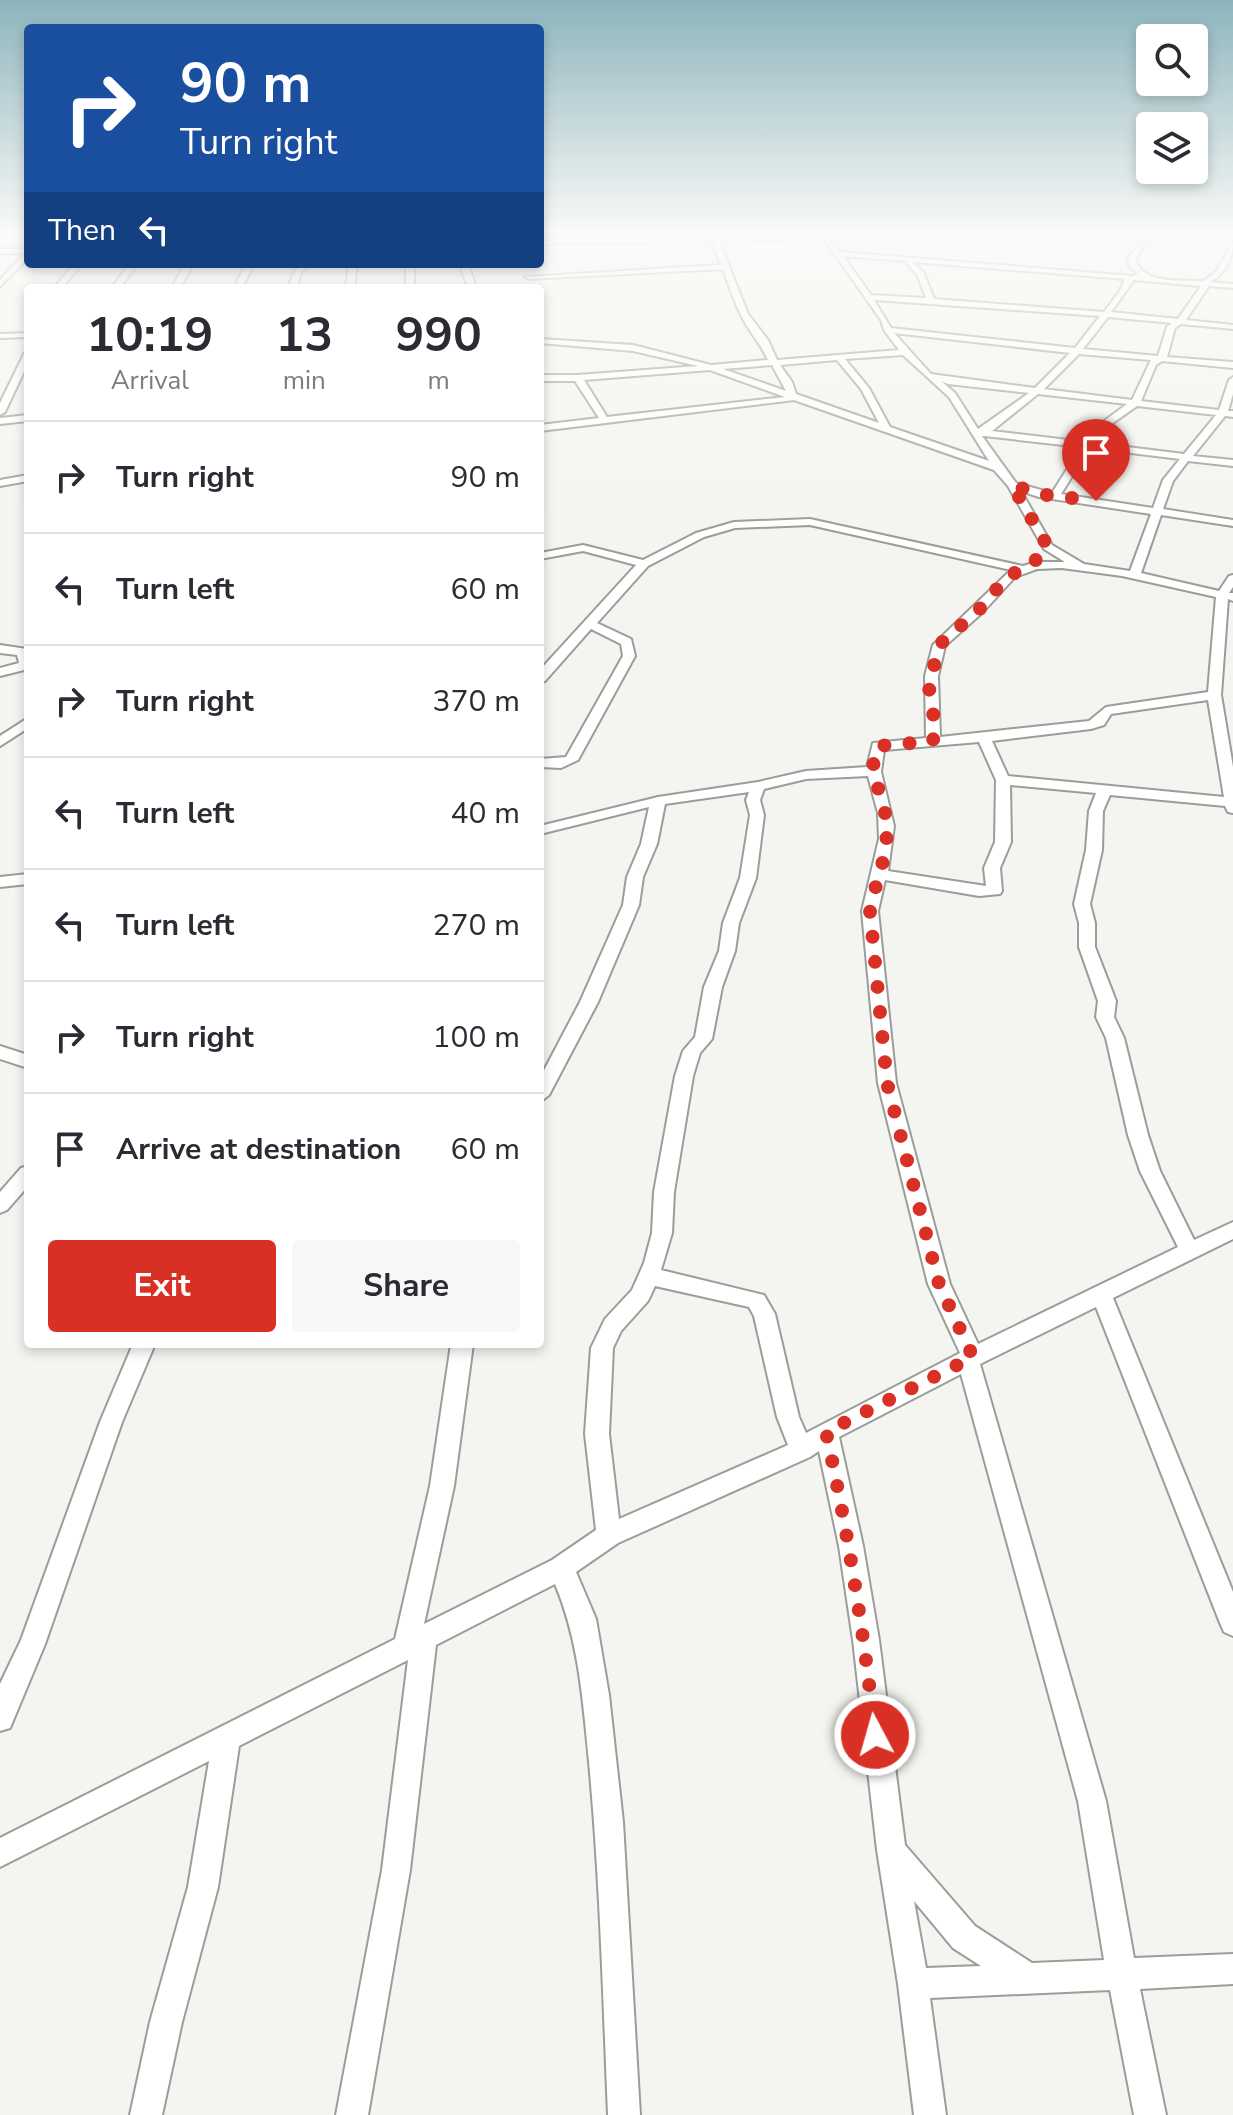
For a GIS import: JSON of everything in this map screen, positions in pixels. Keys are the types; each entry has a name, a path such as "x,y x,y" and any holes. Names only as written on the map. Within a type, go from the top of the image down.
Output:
{"street":[{"path":"755,332 764,340 794,398"},
{"path":"980,432 1038,390 1093,332"},
{"path":"1055,496 1087,446 1107,423 1135,403 1152,363 1162,358 1170,332"},
{"path":"890,333 1233,365"},
{"path":"890,333 926,374 952,395 980,432 998,468 1012,485 1048,547 1082,567"},
{"path":"0,336 24,334"},
{"path":"544,339 653,351 708,367 998,468"},
{"path":"544,378 578,378 906,352"},
{"path":"838,356 865,388 887,430"},
{"path":"0,412 24,362"},
{"path":"926,374 948,381 1228,413"},
{"path":"578,378 605,421"},
{"path":"1134,577 1168,480 1228,413 1233,380"},
{"path":"544,428 794,398"},
{"path":"0,421 24,418"},
{"path":"980,432 1233,463"},
{"path":"0,483 24,479"},
{"path":"1012,485 1055,496 1233,523"},
{"path":"544,674 644,564 700,535 723,528 803,521 1026,568 1082,567 1227,596"},
{"path":"933,741 935,724 929,691 938,646 985,604 1006,577 1026,568 1048,547"},
{"path":"544,555 583,548 644,564"},
{"path":"1003,780 1233,804 1215,689 1227,596 1233,578"},
{"path":"544,763 561,764 571,760 629,656 627,642 590,624"},
{"path":"0,649 21,650 24,658"},
{"path":"0,672 24,667"},
{"path":"1150,2115 1092,1801 971,1358 939,1284 887,1083 870,911 874,891 882,875 886,818 873,771 878,746 1091,725 1099,722 1106,711 1139,708 1233,686"},
{"path":"0,742 24,725"},
{"path":"882,875 994,891 992,868 1003,842 1003,780 983,736"},
{"path":"544,829 658,801 758,786 806,775 873,771"},
{"path":"609,1535 597,1434 602,1348 613,1325 640,1295 662,1233 664,1192 684,1076 692,1051 703,1039 713,987 727,951 731,923 748,878 757,815 753,800 758,786"},
{"path":"1104,791 1096,811 1094,850 1082,904 1087,947 1107,1001 1105,1017 1115,1038 1138,1135 1150,1171 1190,1251"},
{"path":"544,1087 589,1002 631,905 635,877 649,844 658,801"},
{"path":"0,882 24,879"},
{"path":"0,1052 24,1061"},
{"path":"0,1205 24,1178"},
{"path":"0,1853 561,1568 609,1535 802,1450 826,1432 1233,1230"},
{"path":"648,1274 670,1284 736,1294 756,1301 764,1314 788,1417 802,1450"},
{"path":"1101,1294 1233,1623"},
{"path":"0,1718 8,1694 34,1648 41,1618 111,1422 142,1348"},
{"path":"352,2115 396,1870 415,1643 461,1348"},
{"path":"826,1432 851,1546 930,2115"},
{"path":"561,1568 583,1619 596,1695 609,1822 624,2115"},
{"path":"146,2115 166,2022 203,1887 227,1737"},
{"path":"891,1850 964,1937 1029,1979"},
{"path":"913,1984 1233,1969"}],"route":[{"path":"875,1735 866,1640 851,1546 826,1432 973,1357 939,1284 887,1083 870,911 874,891 882,875 887,841 885,808 874,781 874,754 878,746 933,741 935,724 929,691 938,646 985,604 1006,577 1030,566 1048,547 1012,485 1039,494 1096,501"}]}
